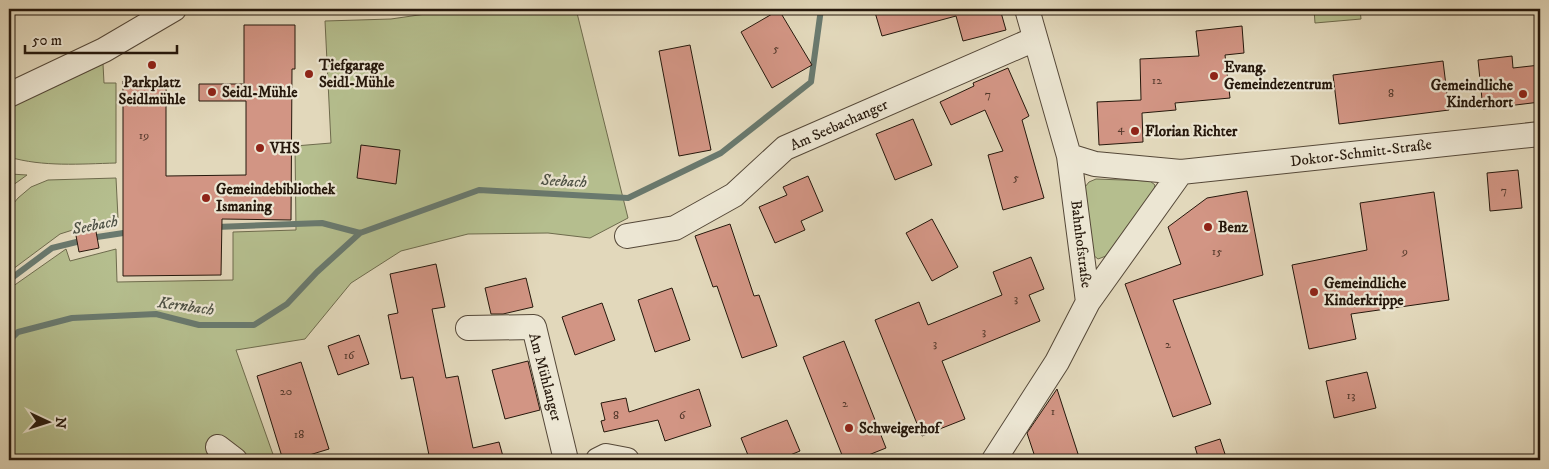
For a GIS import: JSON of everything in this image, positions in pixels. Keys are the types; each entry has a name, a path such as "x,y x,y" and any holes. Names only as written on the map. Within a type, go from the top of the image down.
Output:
{"street":[{"path":"9,95 104,50 174,9"},
{"name":"Bahnhofstraße","path":"994,460 1057,362 1088,302 1069,156 1027,9"},
{"name":"Am Seebachanger","path":"627,236 675,228 734,194 785,148 1035,39"},
{"name":"Doktor-Schmitt-Straße","path":"1069,156 1095,164 1181,172 1540,134"},
{"path":"1088,302 1181,172"},
{"name":"Am Mühlanger","path":"468,328 534,327 566,460"},
{"path":"598,460 606,456 627,460"}],"green space":[{"path":"460,9 576,9 628,218 590,238 548,233 468,234 401,251 351,283 305,339 236,350 275,460 9,460 9,289 66,249 70,261 116,249 117,282 233,280 233,232 296,230 295,146 331,143 325,21 391,19"},
{"path":"1314,9 1360,9 1361,19 1315,23"},
{"path":"103,64 104,83 116,83 116,163 48,164 9,157 9,108"},
{"path":"10,174 27,175 9,188"},
{"path":"116,178 118,218 101,221 60,234 9,272 9,209 18,198 31,187 48,180"},
{"path":"1096,179 1150,181 1155,185 1153,194 1106,256 1098,259 1093,255 1085,187 1089,182"}],"building":[{"path":"874,9 1000,9 1006,30 963,41 956,16 882,36"},
{"path":"779,10 812,65 772,88 741,32"},
{"path":"244,25 295,25 295,69 292,69 291,220 222,219 221,275 123,276 123,81 166,81 166,176 246,175 246,101 199,101 199,84 244,84"},
{"path":"1242,26 1244,53 1225,55 1230,98 1175,103 1176,110 1142,113 1143,142 1099,145 1097,102 1141,100 1140,59 1199,56 1196,31"},
{"path":"690,45 711,150 679,156 659,51"},
{"path":"1512,56 1513,68 1540,65 1540,102 1483,109 1478,60"},
{"path":"1443,61 1449,110 1339,124 1333,75"},
{"path":"1008,68 1029,116 1022,120 1044,198 1003,210 988,155 1003,151 985,110 951,125 940,102 974,86 973,83"},
{"path":"913,119 932,165 895,180 876,134"},
{"path":"361,145 400,150 396,184 357,178"},
{"path":"1518,170 1522,208 1490,211 1487,173"},
{"path":"808,176 823,211 801,221 805,230 775,243 759,207 787,195 783,187"},
{"path":"1247,191 1263,275 1173,300 1211,404 1173,417 1125,284 1181,264 1168,227 1207,198"},
{"path":"1434,192 1449,300 1351,314 1356,339 1309,349 1292,265 1367,250 1360,203"},
{"path":"932,219 958,267 932,281 906,233"},
{"path":"730,224 754,296 759,295 777,346 742,358 717,286 713,287 695,236"},
{"path":"95,226 99,248 79,252 75,230"},
{"path":"1031,257 1044,289 1029,295 1040,321 942,361 965,419 922,436 875,320 919,302 928,325 1002,295 993,272"},
{"path":"436,264 445,307 432,309 446,378 458,376 473,448 499,442 504,460 430,460 413,377 401,379 388,315 398,313 390,274"},
{"path":"526,278 533,307 503,314 491,314 485,288"},
{"path":"672,288 690,340 655,352 638,300"},
{"path":"602,303 615,340 575,355 562,317"},
{"path":"359,335 369,364 338,375 328,346"},
{"path":"844,341 886,448 856,460 844,460 803,357"},
{"path":"528,361 540,410 505,419 492,370"},
{"path":"301,362 329,449 293,460 283,460 257,376"},
{"path":"1367,372 1376,408 1334,418 1326,381"},
{"path":"699,389 711,426 665,441 658,420 604,432 601,421 605,420 601,403 626,398 629,412"},
{"path":"1057,389 1080,460 1036,460 1027,433"},
{"path":"787,420 800,451 778,460 750,460 741,438"},
{"path":"1220,439 1227,460 1199,460 1195,447"}],"waterway":[{"name":"Seebach","path":"216,227 322,223 360,233 479,190 628,198 721,153 811,82 821,9"},
{"name":"Seebach","path":"9,280 52,248 97,237 130,232"},
{"name":"Kernbach","path":"9,341 18,332 72,318 156,314 199,325 254,325 287,304 317,272 360,233"}],"place":[{"name":"Parkplatz Seidlmühle","path":"152,65"},
{"name":"Tiefgarage Seidl-Mühle","path":"309,74"},
{"name":"Evang. Gemeindezentrum","path":"1214,76"},
{"name":"Seidl-Mühle","path":"212,92"},
{"name":"Gemeindliche Kinderhort","path":"1523,94"},
{"name":"Florian Richter","path":"1135,131"},
{"name":"VHS","path":"260,148"},
{"name":"Gemeindebibliothek Ismaning","path":"206,198"},
{"name":"Benz","path":"1208,227"},
{"name":"Gemeindliche Kinderkrippe","path":"1314,292"},
{"name":"Schweigerhof","path":"849,428"}]}
